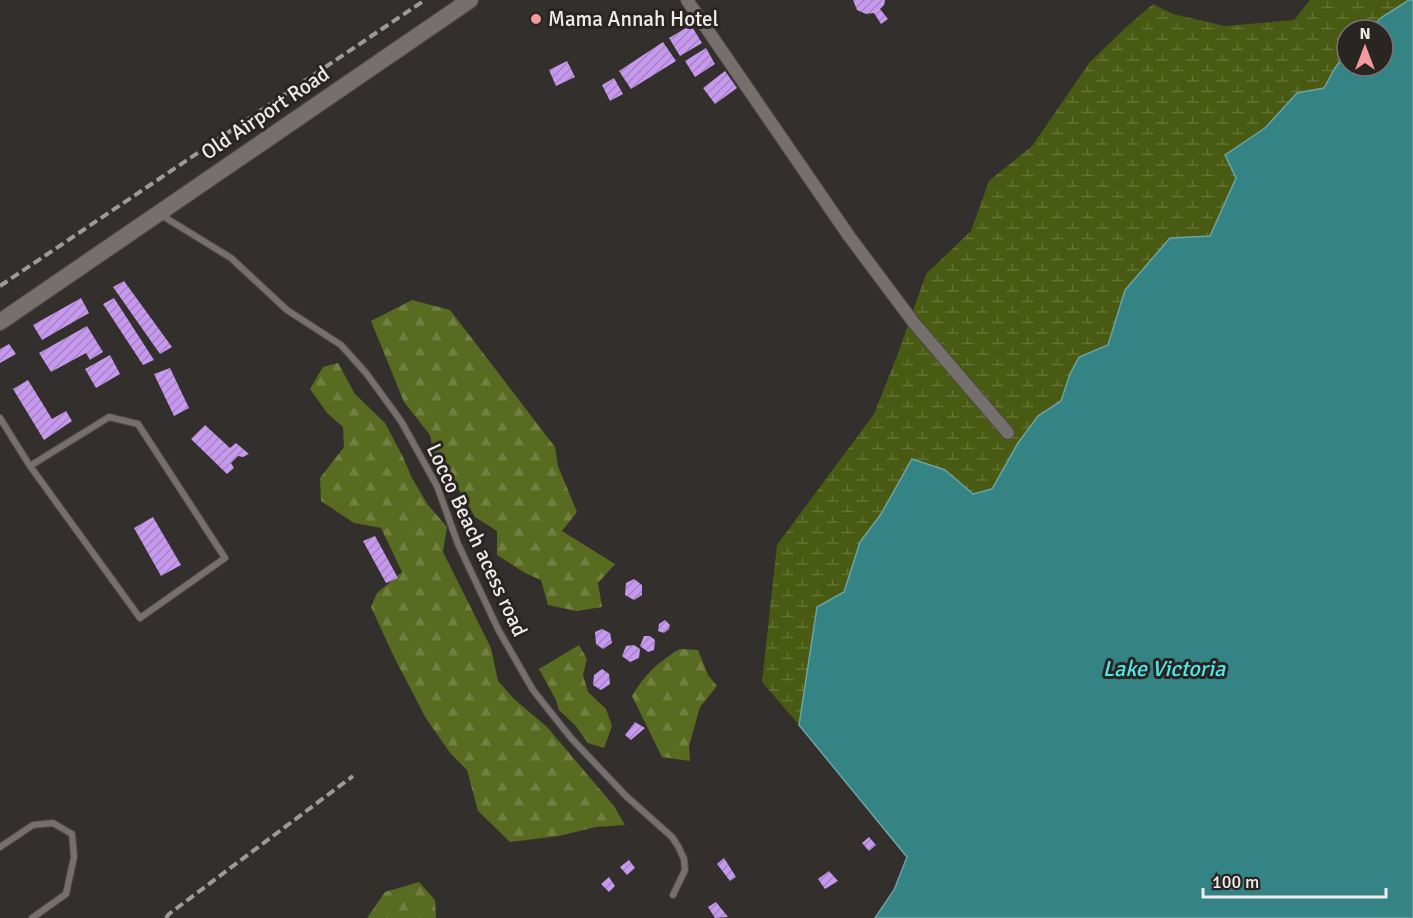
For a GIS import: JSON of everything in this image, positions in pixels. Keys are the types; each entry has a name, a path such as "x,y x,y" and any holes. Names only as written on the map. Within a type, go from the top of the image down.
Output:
{"main road":[{"name":"Old Airport Road","path":"0,322 470,0"}],"street":[{"path":"687,0 849,236 907,314 1008,433"}],"lane":[{"name":"Locco Beach acess road","path":"158,214 231,258 287,310 341,345 366,372 401,421 437,486 467,563 499,631 533,690 571,738 626,796 672,837 678,846 684,859 685,870 673,895"},
{"path":"0,418 30,466 140,618 225,558 138,424 109,417 30,466"},
{"path":"0,847 33,825 52,823 72,834 74,857 66,894 32,918"}],"green space":[{"path":"1310,0 1409,0 1381,18 1335,18 1335,68 1324,88 1297,93 1265,128 1225,155 1236,178 1210,236 1149,264 1125,290 1108,345 1079,357 1070,374 1061,401 1038,416 1018,443 992,489 973,495 945,470 881,514 860,542 844,592 817,607 799,725 762,682 777,545 874,414 926,274 971,231 989,181 1032,146 1090,62 1153,4 1173,14 1225,26 1294,20"},
{"path":"412,300 450,310 555,447 558,466 577,512 562,531 615,564 598,583 602,607 577,611 548,605 541,580 525,573 497,555 497,531 475,517 458,488 435,462 430,435 404,402 371,321"},
{"path":"338,363 355,394 385,423 428,505 447,527 443,552 491,648 498,681 514,699 547,727 614,806 625,825 596,827 559,836 510,842 478,811 467,770 451,754 427,720 371,607 377,593 402,572 381,528 354,523 321,501 320,478 344,447 343,427 327,413 310,389 323,367"},
{"path":"579,645 587,659 583,675 588,692 606,709 612,726 604,748 588,743 575,725 559,710 539,669"},
{"path":"680,649 698,650 708,675 717,686 700,707 689,746 690,761 662,757 632,696 653,669"},
{"path":"419,882 435,900 436,918 367,918 385,892"}],"water":[{"name":"Lake Victoria","path":"1409,0 1413,0 1413,918 875,918 894,890 907,857 799,725 817,607 844,592 860,542 881,514 912,459 945,470 973,494 992,489 1018,443 1038,416 1061,401 1070,374 1079,357 1108,345 1125,290 1170,238 1210,236 1236,178 1225,155 1265,128 1297,93 1324,88 1335,68 1335,78 1395,78 1395,18 1382,17"}],"building":[{"path":"853,0 885,0 880,9 888,19 881,24 874,13 866,14 857,10"},
{"path":"691,25 702,43 680,56 669,38"},
{"path":"663,42 676,61 631,89 619,71"},
{"path":"706,48 715,64 695,77 685,61"},
{"path":"567,61 575,77 556,86 549,70"},
{"path":"725,71 737,88 715,104 703,88"},
{"path":"614,78 623,94 610,101 602,85"},
{"path":"124,281 172,347 160,354 113,287"},
{"path":"81,298 89,313 42,340 33,325"},
{"path":"114,298 154,360 143,365 103,304"},
{"path":"87,326 103,352 90,360 86,353 51,372 39,353"},
{"path":"9,344 16,354 0,363 0,349"},
{"path":"110,355 120,374 96,388 85,369"},
{"path":"170,368 189,408 174,416 154,374"},
{"path":"28,380 52,419 66,411 72,421 44,440 13,389"},
{"path":"205,425 230,448 236,443 249,454 243,457 238,456 231,463 234,468 227,474 191,439"},
{"path":"153,517 181,565 161,576 134,528"},
{"path":"375,536 398,578 386,583 363,541"},
{"path":"634,579 642,585 642,595 634,600 625,595 626,583"},
{"path":"665,620 670,625 669,629 664,633 658,631 659,624"},
{"path":"602,629 610,633 612,643 603,649 596,644 595,632"},
{"path":"644,636 650,636 655,640 654,650 648,652 640,646"},
{"path":"634,645 640,649 639,658 630,662 622,656 626,646"},
{"path":"602,669 609,674 610,684 601,690 593,685 594,675"},
{"path":"635,722 645,728 631,740 625,735"},
{"path":"869,837 876,845 869,851 862,843"},
{"path":"724,858 736,877 730,881 717,864"},
{"path":"629,860 635,868 627,875 620,867"},
{"path":"829,871 838,881 825,889 818,879"},
{"path":"609,877 615,886 609,892 601,884"},
{"path":"716,902 728,917 715,918 708,907"}],"railway":[{"path":"0,286 425,0"},
{"path":"166,918 353,776"}],"place":[{"name":"Mama Annah Hotel","path":"536,19"}]}
